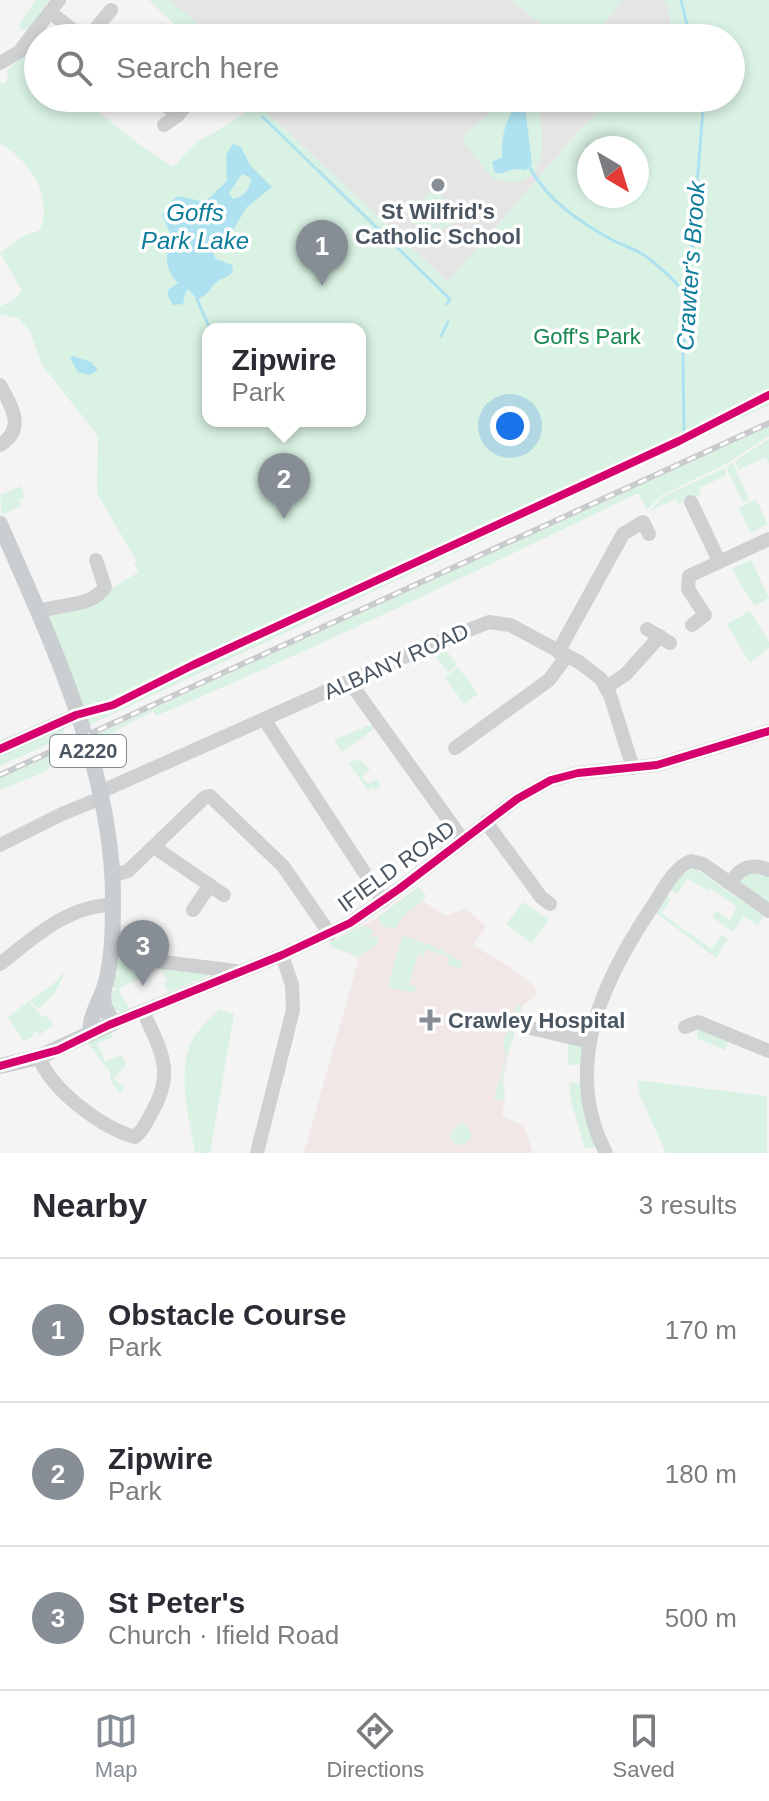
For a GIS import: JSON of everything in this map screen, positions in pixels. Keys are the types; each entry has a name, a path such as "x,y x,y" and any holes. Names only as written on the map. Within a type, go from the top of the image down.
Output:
{"main road":[{"name":"A2220","path":"2,535 38,612 76,715 100,795 112,876 112,946 103,992 91,1022 90,1034"},
{"name":"A2220","path":"103,992 104,1006 113,1023"},
{"name":"IFIELD ROAD","path":"0,1066 39,1057 113,1023"}],"street":[{"path":"40,24 54,6 72,24"},
{"path":"98,24 111,10"},
{"path":"0,63 24,45"},
{"path":"174,112 178,115"},
{"path":"164,125 181,112"},
{"path":"0,385 16,421 13,435 0,445"},
{"path":"16,421 33,421"},
{"path":"691,502 719,561"},
{"path":"455,748 552,677 623,534 643,522 649,534"},
{"path":"692,625 705,615 688,589 689,576 769,539"},
{"path":"38,612 98,596 105,587 96,560"},
{"name":"ALBANY ROAD","path":"0,845 264,719 489,622 510,625 594,672 607,687"},
{"path":"633,768 607,687 626,674 659,636"},
{"path":"349,681 463,840"},
{"path":"0,749 76,715"},
{"path":"264,719 383,901"},
{"name":"IFIELD ROAD","path":"113,1023 282,955 359,918 523,794 551,780 578,773 672,761 769,731"},
{"path":"112,876 126,872 205,797 210,796 283,866 330,934"},
{"path":"486,822 541,897 550,904"},
{"path":"154,847 224,895"},
{"path":"606,1153 588,1107 586,1075 590,1042 622,953 663,890 684,864 691,861 703,864 769,911"},
{"path":"730,883 745,867 757,866 769,870"},
{"path":"193,910 210,885"},
{"path":"0,964 64,917 90,907 113,905"},
{"path":"112,946 138,959 239,972"},
{"path":"257,1153 293,1010 292,985 282,955"},
{"path":"39,1057 52,1079 74,1101 113,1128 133,1137 138,1135 161,1097 165,1081 164,1059 143,1011"},
{"path":"685,1027 698,1022 769,1051"},
{"path":"522,1026 590,1042"}],"shaded area":[{"path":"149,0 671,0 671,24 174,24"},
{"name":"St Wilfrid's Catholic School","path":"266,112 596,112 448,282"},
{"name":"Crawley Hospital","path":"418,887 426,896 422,901 446,916 466,908 486,927 473,945 534,986 537,994 522,1006 515,1027 503,1080 505,1096 502,1117 524,1125 533,1153 304,1153 359,958 329,943 378,917"}],"green space":[{"path":"36,0 49,0 32,24 24,24 24,30 21,30 19,24"},
{"path":"149,0 168,0 199,24 174,24"},
{"path":"510,0 622,0 604,24 542,24"},
{"name":"Goff's Park","path":"664,0 769,0 769,405 81,729 43,617 79,608 139,572 134,564 137,562 97,493 98,436 42,365 29,330 18,318 0,314 0,306 13,301 22,291 0,253 21,237 40,230 44,205 30,170 0,144 0,82 4,84 8,79 7,71 24,54 24,112 98,112 173,167 198,142 244,112 267,112 448,282 596,112 745,112 745,24 670,24"},
{"path":"491,112 539,112 542,135 540,161 526,179 505,182 491,176 463,143 465,134","holes":["509,116 515,168 502,174 494,159 502,157 503,135"]},
{"path":"439,189 457,221 441,230 423,197"},
{"path":"421,198 439,231 423,240 405,207"},
{"path":"769,426 769,436 724,465 662,495 647,510 638,493 217,690 156,716 153,711 91,744 89,738"},
{"path":"769,439 769,464 765,457 739,470 735,461"},
{"path":"733,463 749,500 743,503 726,467"},
{"path":"724,468 727,475 699,488 701,494 679,504 676,499 650,511 664,496"},
{"path":"21,486 24,497 19,499 21,506 2,515 0,495"},
{"path":"754,500 768,524 751,533 740,507"},
{"path":"751,560 769,598 754,606 732,569"},
{"path":"750,611 769,642 769,648 750,663 727,624"},
{"path":"446,650 457,665 448,672 433,652"},
{"path":"458,667 478,694 464,704 445,677"},
{"path":"372,724 374,729 342,752 334,740"},
{"path":"65,725 63,733 54,738 55,741 0,766 0,753"},
{"path":"77,743 81,753 0,790 0,778"},
{"path":"362,761 370,770 362,776 368,784 376,779 381,786 368,791 349,763"},
{"path":"694,868 764,916 758,925 744,916 733,932 712,917 716,911 730,920 737,907 710,888 708,891 688,878 677,894 670,890 681,876"},
{"path":"743,872 769,875 769,903 738,881"},
{"path":"418,887 426,896 402,917 396,928 383,927 378,917"},
{"path":"667,896 671,899 661,913 711,949 722,935 728,939 716,958 655,912"},
{"path":"523,902 549,920 532,943 506,924"},
{"path":"361,926 369,927 374,932 371,935 373,938 376,936 379,941 359,957 330,946 329,943"},
{"path":"402,936 449,954 462,963 461,969 447,964 449,957 426,949 424,956 418,954 409,984 416,987 414,993 388,987"},
{"path":"120,955 152,965 154,971 118,989 130,1009 120,1012 112,1008 111,990 115,991 116,988 111,985 114,975 119,974 116,970"},
{"path":"156,966 215,973 168,992 161,968"},
{"path":"66,971 54,994 38,1009 30,1000"},
{"path":"29,1001 42,1017 45,1015 54,1025 39,1035 37,1031 32,1034 33,1037 23,1041 8,1017"},
{"path":"517,1004 522,1006 504,1072 505,1101 494,1098 506,1056 503,1043"},
{"path":"220,1009 234,1014 210,1153 195,1153 186,1100 186,1060 194,1037"},
{"path":"697,1029 728,1042 725,1050 697,1038"},
{"path":"109,1032 113,1037 97,1043 105,1062 122,1055 126,1064 114,1079 124,1088 120,1094 110,1079 110,1072 87,1042"},
{"path":"568,1040 583,1043 583,1064 568,1065"},
{"path":"637,1080 767,1096 767,1153 666,1153 640,1096"},
{"path":"569,1083 582,1083 597,1146 585,1149"},
{"path":"465,1123 471,1134 470,1140 462,1145 455,1144 451,1137 453,1131"}],"water":[{"path":"512,112 526,114 532,164 526,170 515,169 498,174 492,162 502,157"},
{"name":"Goffs Park Lake","path":"233,144 241,147 250,165 272,187 246,208 228,239 212,251 216,259 232,265 233,271 202,297 197,299 189,290 183,304 173,305 168,290 178,283 168,265 171,235 162,215 168,204 178,196 205,202 227,181 226,155","holes":["242,174 251,178 246,192 233,199 229,193"]},
{"path":"73,356 91,362 98,370 89,375 78,372 70,358"},
{"path":"292,459 306,474 305,480 298,486 291,481 283,461"}],"waterway":[{"name":"Crawter's Brook","path":"681,0 687,24"},
{"name":"Crawter's Brook","path":"684,434 683,356 703,112"},
{"path":"263,117 450,299 447,304"},
{"path":"530,168 546,191 566,210 614,241 644,255 688,297"},
{"path":"197,299 207,323"},
{"path":"441,336 448,322"}],"railway":[{"path":"0,775 769,423"}],"cycle path":[{"path":"0,749 76,715 113,705 193,665 679,441 769,395"},
{"path":"0,1066 58,1050 109,1025 282,955 350,923 517,799 551,780 578,773 657,765 769,731"}],"place":[{"name":"St Wilfrid's Catholic School","path":"438,185"},
{"name":"Obstacle Course","path":"322,286"},
{"name":"Zipwire","path":"284,519"},
{"name":"St Peter's","path":"143,986"},
{"name":"Crawley Hospital","path":"430,1020"}]}
